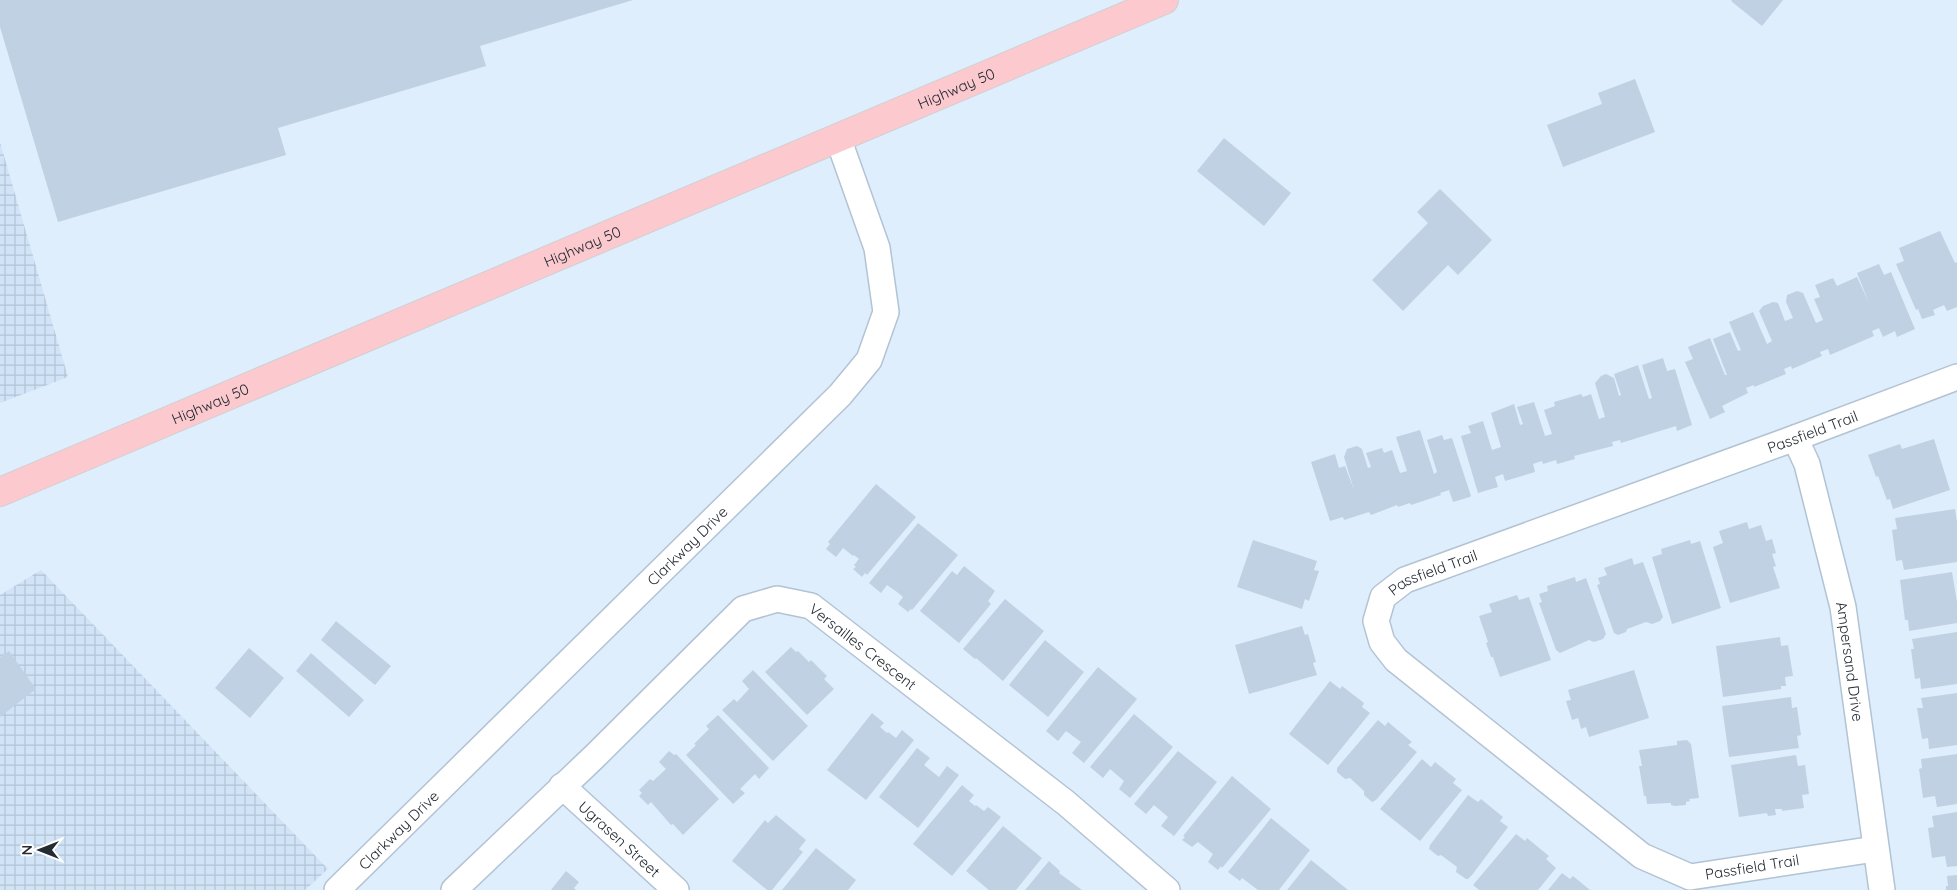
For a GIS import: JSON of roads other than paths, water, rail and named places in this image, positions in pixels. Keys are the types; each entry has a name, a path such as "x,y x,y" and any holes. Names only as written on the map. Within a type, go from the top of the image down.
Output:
{"main road":[{"name":"Highway 50","path":"0,492 1164,0"}],"street":[{"name":"Clarkway Drive","path":"337,890 840,396 869,360 886,312 877,248 838,138"},
{"name":"Passfield Trail","path":"1875,849 1690,877 1642,856 1396,660 1382,642 1376,621 1383,597 1405,580 1957,377"},
{"name":"Ampersand Drive","path":"1795,438 1807,464 1843,607 1882,890"},
{"name":"Versailles Crescent","path":"454,890 594,757 743,609 777,599 811,606 1066,803 1167,890"},
{"name":"Ugrasen Street","path":"562,786 676,890"}]}
